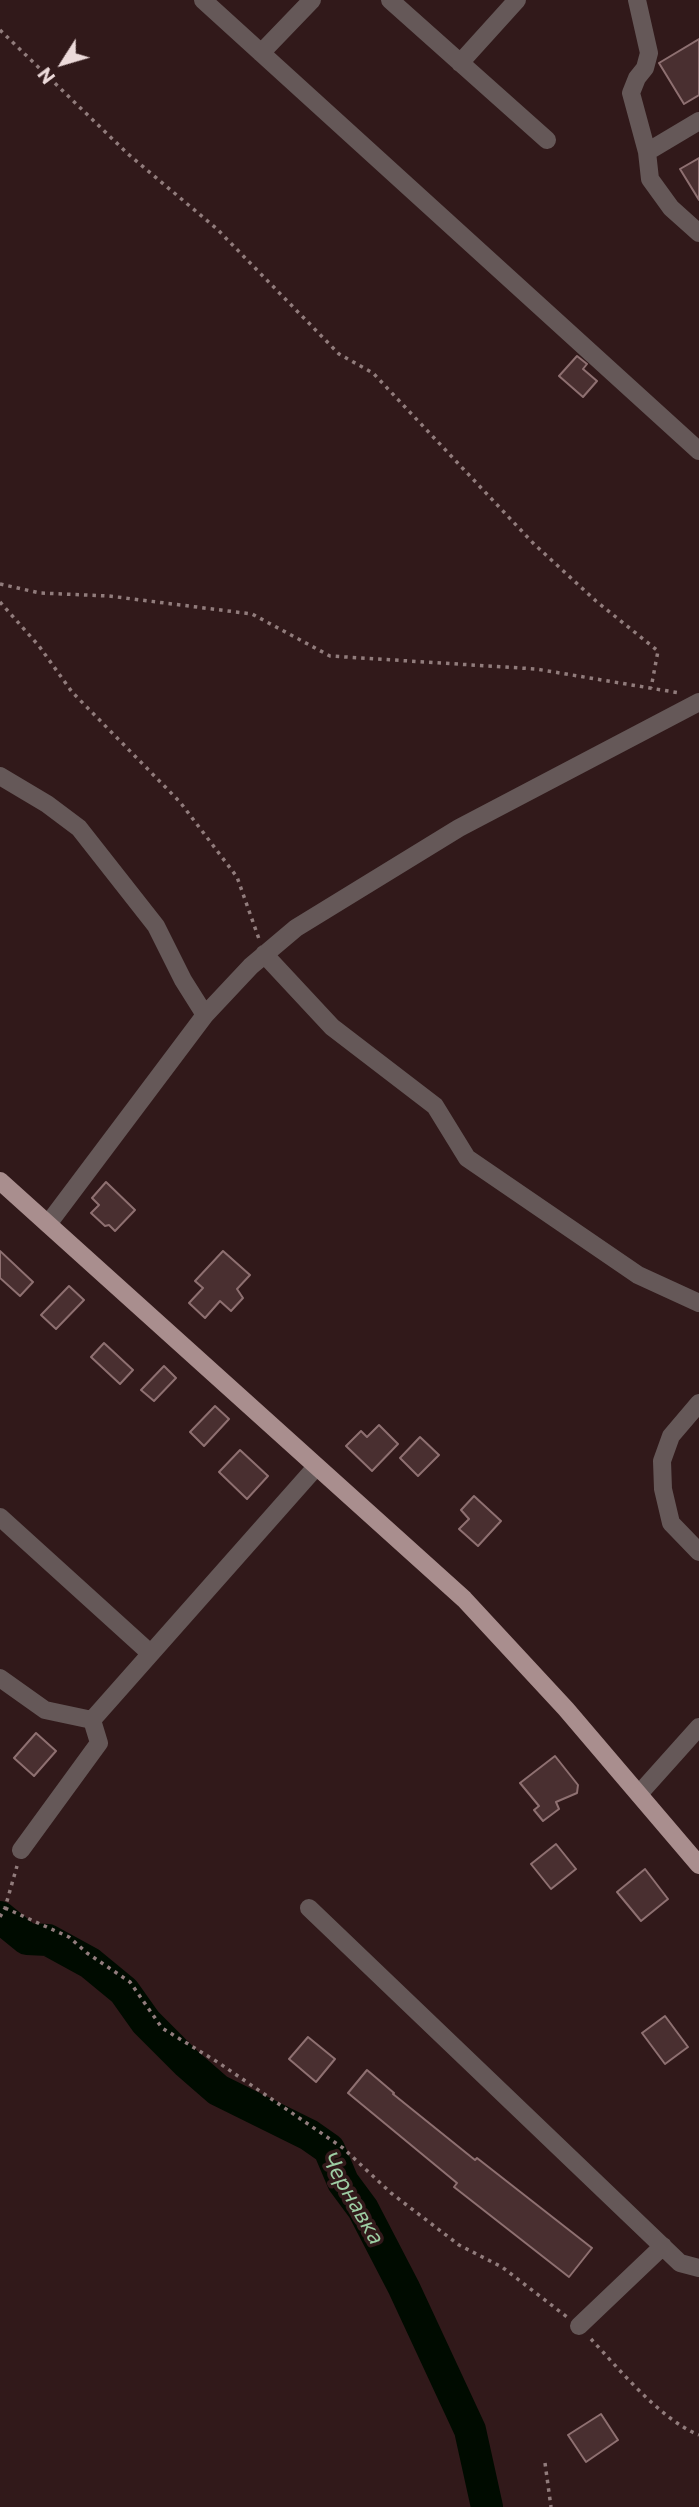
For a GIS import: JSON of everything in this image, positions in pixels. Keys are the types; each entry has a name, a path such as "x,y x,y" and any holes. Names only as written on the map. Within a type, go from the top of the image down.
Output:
{"main road":[{"path":"0,1181 464,1599 527,1665 699,1865"}],"street":[{"path":"203,0 699,451"},
{"path":"261,53 312,0"},
{"path":"390,0 547,140"},
{"path":"460,63 517,0"},
{"path":"637,0 649,53 645,68 631,93 648,152 650,179 671,208 699,233"},
{"path":"648,152 699,121"},
{"path":"48,1224 205,1015 264,954 296,928 459,828 693,698"},
{"path":"0,776 24,802 47,804 79,828 156,926 183,980 205,1015"},
{"path":"264,954 332,1027 435,1106 467,1158 638,1275 699,1304"},
{"path":"699,1403 671,1436 662,1461 663,1489 671,1523 699,1552"},
{"path":"92,1720 316,1466"},
{"path":"0,1517 150,1653"},
{"path":"0,1678 45,1710 92,1720"},
{"path":"21,1850 99,1743 92,1720"},
{"path":"639,1794 699,1727"},
{"path":"309,1908 680,2263 699,2268"},
{"path":"579,2326 663,2246"}],"path":[{"path":"0,30 128,154 217,229 339,354 373,373 534,544 596,601 658,651 651,688"},
{"path":"0,584 40,593 109,596 252,614 330,656 537,669 651,688 693,698"},
{"path":"0,602 39,646 72,692 180,802 237,877 264,954"},
{"path":"0,1917 21,1850"},
{"path":"5,1908 69,1937 87,1953 130,1982 162,2028 219,2063 343,2148 391,2193 460,2245 502,2267 579,2326 642,2393 670,2417 699,2435"},
{"path":"545,2463 551,2507"}],"building":[{"path":"699,39 699,95 684,104 659,63"},
{"path":"699,158 699,200 680,169"},
{"path":"577,356 587,364 583,369 597,381 583,397 559,376"},
{"path":"106,1182 135,1210 115,1231 91,1213 99,1205 92,1198"},
{"path":"0,1251 33,1282 20,1296 0,1278"},
{"path":"223,1251 250,1275 237,1289 243,1298 231,1311 220,1301 205,1318 189,1303 203,1288 195,1281"},
{"path":"69,1286 84,1300 56,1329 41,1315"},
{"path":"104,1343 133,1370 120,1384 91,1357"},
{"path":"164,1366 176,1378 154,1401 141,1390"},
{"path":"215,1406 229,1419 204,1446 190,1432"},
{"path":"379,1425 398,1444 372,1471 346,1446 361,1431 367,1437"},
{"path":"420,1437 439,1455 418,1476 400,1458"},
{"path":"240,1450 268,1476 247,1499 219,1472"},
{"path":"474,1496 501,1521 478,1546 459,1529 469,1519 461,1510"},
{"path":"36,1733 56,1751 34,1776 14,1758"},
{"path":"555,1756 578,1785 577,1793 556,1802 559,1809 543,1821 534,1810 539,1806 520,1783"},
{"path":"556,1844 576,1869 551,1889 531,1864"},
{"path":"645,1869 668,1899 641,1921 617,1892"},
{"path":"665,2016 688,2047 665,2064 642,2033"},
{"path":"308,2037 335,2059 316,2082 289,2059"},
{"path":"367,2070 475,2160 477,2158 592,2248 569,2277 454,2187 457,2183 348,2093"},
{"path":"601,2414 618,2440 586,2462 568,2435"}],"waterway":[{"name":"Чернавка","path":"0,1917 27,1939 48,1940 90,1963 124,1991 146,2022 218,2090 309,2135 329,2149 343,2182 363,2209 404,2288 470,2430 487,2507"}]}
